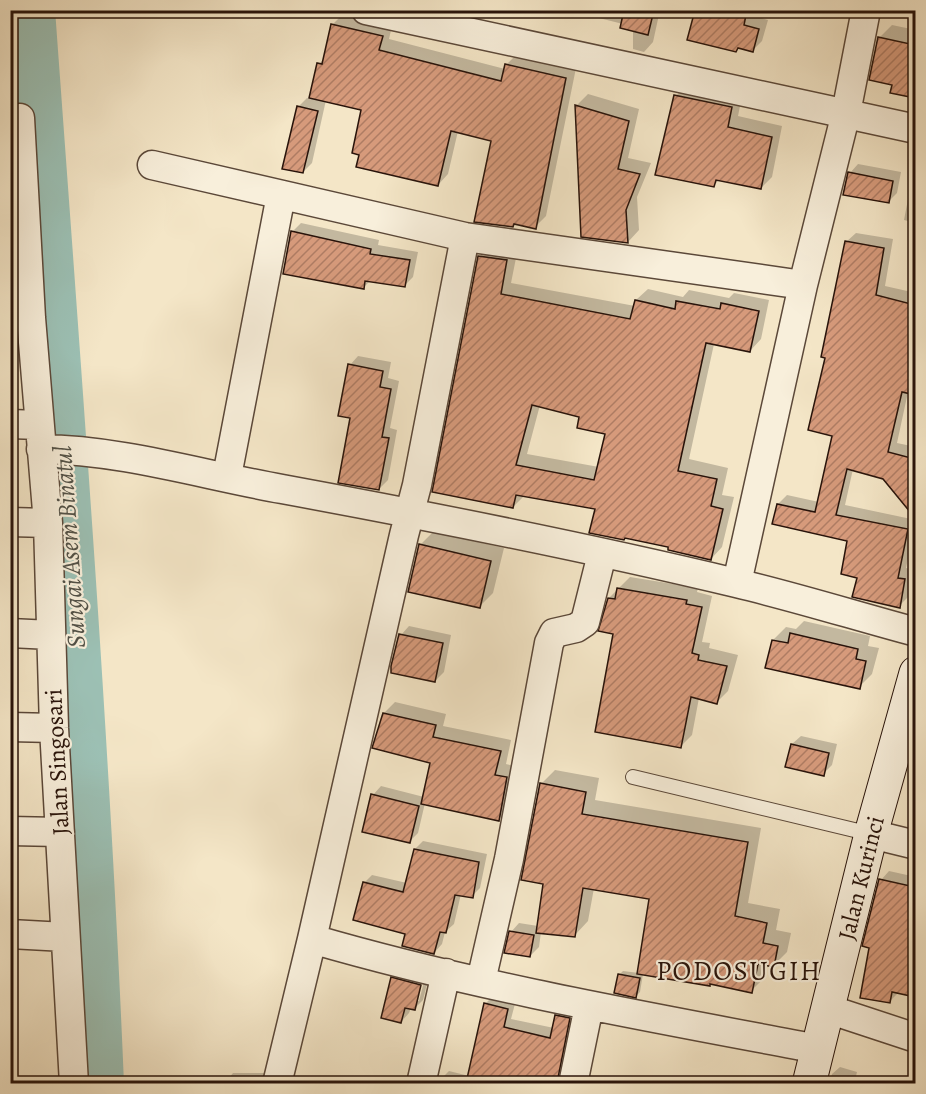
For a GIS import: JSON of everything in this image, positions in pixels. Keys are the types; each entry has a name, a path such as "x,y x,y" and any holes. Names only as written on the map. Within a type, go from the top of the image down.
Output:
{"street":[{"path":"366,10 915,129"},
{"path":"737,583 803,285 846,113 866,10"},
{"name":"Jalan Singosari","path":"20,118 18,220 21,317 55,444 48,523 51,635 74,1083"},
{"path":"152,165 465,237 803,285"},
{"path":"227,476 281,195"},
{"path":"277,1083 417,485 465,237"},
{"path":"10,424 55,444 409,512 737,583 915,632"},
{"path":"10,522 48,523"},
{"path":"481,981 509,859 549,643 554,633 576,628 585,622 602,554"},
{"path":"10,633 51,635"},
{"name":"Jalan Kurinci","path":"808,1083 870,834 915,673"},
{"path":"10,727 54,728"},
{"path":"10,831 60,832"},
{"path":"870,834 915,845"},
{"path":"10,934 65,937"},
{"path":"312,939 589,1006 818,1049"},
{"path":"421,1083 446,973"},
{"path":"573,1083 589,1006"},
{"path":"828,1009 915,1038"}],"lane":[{"path":"633,777 870,834"}],"building":[{"path":"624,10 654,10 648,35 620,28"},
{"path":"695,10 747,10 744,25 759,29 753,52 738,48 736,52 687,40"},
{"path":"331,24 383,36 379,50 501,81 505,64 566,78 536,229 514,224 513,227 474,222 491,141 451,131 438,186 356,167 359,155 352,153 361,110 309,98 317,63 322,64"},
{"path":"878,37 915,45 915,98 890,93 892,85 869,80"},
{"path":"674,95 732,107 728,127 772,137 761,189 716,180 714,187 655,175"},
{"path":"575,105 629,121 618,169 640,174 626,210 628,243 581,237"},
{"path":"297,106 318,111 303,173 282,169"},
{"path":"848,172 893,181 889,203 843,195"},
{"path":"291,231 371,249 370,254 410,260 405,287 365,281 364,289 283,274"},
{"path":"845,241 884,248 876,295 915,305 915,395 902,392 888,452 915,459 915,518 883,479 847,469 836,515 908,529 898,578 905,579 900,608 852,597 857,578 841,574 847,541 772,524 777,504 815,512 832,436 808,430 825,358 821,357"},
{"path":"478,256 507,260 501,294 630,319 635,300 675,309 676,301 720,309 721,303 759,311 750,352 706,343 678,471 717,479 711,506 723,509 711,560 668,550 668,547 589,533 595,509 516,495 513,508 432,492","holes":["532,405 579,417 577,428 605,434 594,480 516,465"]},
{"path":"348,364 383,371 380,387 391,389 382,437 389,438 379,490 338,483 350,418 338,416"},
{"path":"419,544 491,561 480,608 408,592"},
{"path":"617,588 687,600 686,604 702,607 692,653 699,655 698,660 727,666 717,704 691,697 681,748 595,732 613,634 598,631 608,598 615,599"},
{"path":"790,633 858,649 856,659 866,661 860,689 765,668 772,640 788,643"},
{"path":"399,634 443,643 435,682 391,673"},
{"path":"383,713 436,725 433,737 501,751 495,775 507,777 499,821 421,804 430,763 372,748"},
{"path":"791,744 829,753 824,776 785,767"},
{"path":"540,783 586,792 582,814 748,842 735,916 767,923 763,943 778,946 774,967 758,964 752,993 710,984 710,986 637,974 649,899 583,888 575,937 536,933 543,884 521,880"},
{"path":"371,794 419,806 410,843 362,832"},
{"path":"414,849 479,862 473,898 455,895 446,933 440,932 434,954 402,946 405,934 353,920 363,882 403,892"},
{"path":"879,879 915,887 915,997 892,992 890,1003 860,998 869,948 862,946"},
{"path":"509,931 534,935 530,957 504,953"},
{"path":"618,974 640,978 636,998 614,993"},
{"path":"391,977 421,985 415,1010 405,1008 401,1023 381,1018"},
{"path":"484,1003 508,1009 504,1027 550,1038 555,1015 570,1018 557,1083 466,1083"}],"waterway":[{"name":"Sungai Asem Binatul","path":"32,10 79,681 101,1084"}],"district":[{"name":"PODOSUGIH","path":"739,971"}]}
